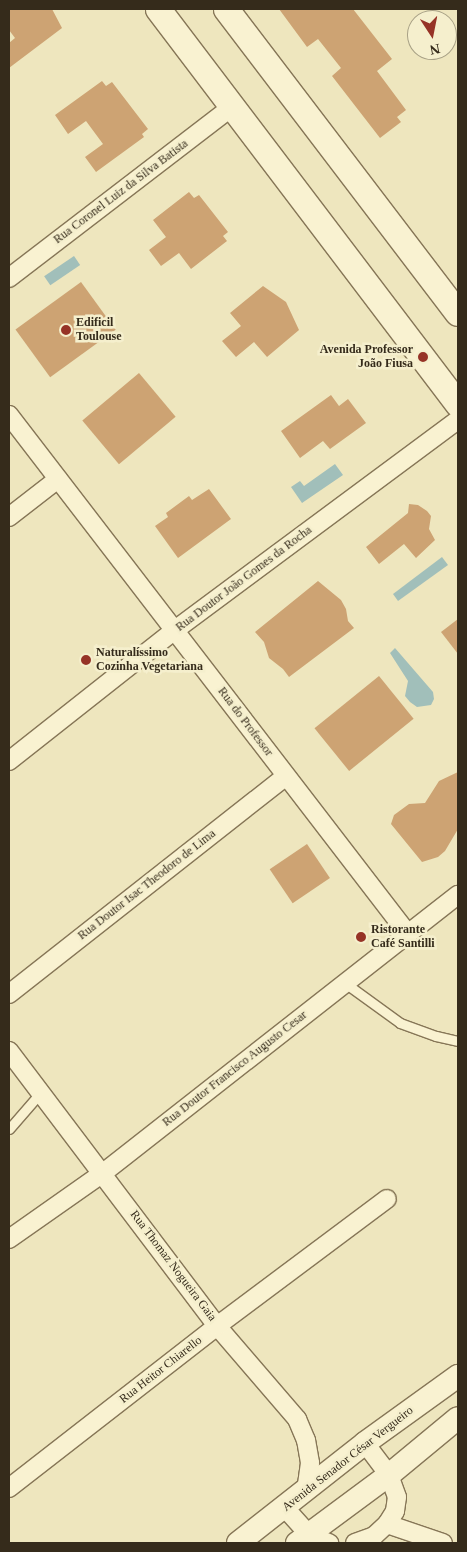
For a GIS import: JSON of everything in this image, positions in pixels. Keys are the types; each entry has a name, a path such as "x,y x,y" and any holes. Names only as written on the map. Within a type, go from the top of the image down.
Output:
{"main road":[{"path":"158,9 458,404"},
{"path":"226,9 458,313"}],"street":[{"name":"Rua Coronel Luiz da Silva Batista","path":"9,278 232,107"},
{"name":"Rua do Professor","path":"9,415 408,934"},
{"name":"Rua Doutor João Gomes da Rocha","path":"9,761 175,630 458,420"},
{"path":"9,517 58,479"},
{"name":"Rua Doutor Isac Theodoro de Lima","path":"9,994 286,776"},
{"name":"Rua Doutor Francisco Augusto Cesar","path":"9,1239 103,1173 458,895"},
{"name":"Rua Thomaz Nogueira Gaia","path":"9,1051 217,1326 297,1420 306,1440 310,1463 306,1490"},
{"name":"Rua Heitor Chiarello","path":"9,1488 217,1326 387,1199"},
{"name":"Avenida Senador César Vergueiro","path":"238,1543 285,1508 365,1443 458,1376"},
{"path":"285,1508 312,1540 458,1418"},
{"path":"365,1443 389,1475 397,1497 395,1511 378,1534"},
{"path":"355,1543 378,1534 443,1543"}],"lane":[{"path":"345,983 400,1023 436,1036 458,1041"},
{"path":"9,1129 41,1092"}],"water":[{"path":"74,256 80,265 50,285 44,276"},
{"path":"335,464 343,475 302,503 291,487 300,481 304,486"},
{"path":"442,557 448,565 398,601 393,594"},
{"path":"395,648 433,692 434,699 431,705 417,707 405,696 408,681 390,653"}],"building":[{"path":"9,9 52,9 62,28 9,68 9,43 15,38 9,30"},
{"path":"279,9 353,9 392,59 377,71 406,110 397,117 401,122 380,138 332,76 341,68 318,39 307,47"},
{"path":"102,81 106,86 112,82 148,129 142,134 144,137 96,172 85,157 103,144 86,121 68,134 55,115"},
{"path":"189,192 194,198 199,195 228,232 223,236 227,241 191,269 179,253 161,266 149,250 166,237 153,220"},
{"name":"Edificil Toulouse","path":"81,282 116,330 50,377 15,330"},
{"path":"263,286 286,302 299,330 267,357 254,342 236,357 222,341 241,326 230,313"},
{"path":"139,373 176,417 119,464 82,421"},
{"path":"331,395 339,406 348,399 366,423 330,449 323,441 300,458 281,431"},
{"path":"209,489 231,519 178,558 155,526 168,517 166,513 189,496 192,500"},
{"path":"409,504 418,505 431,516 429,529 435,540 416,558 404,544 379,564 366,547 408,513"},
{"path":"318,581 341,600 346,609 348,621 354,628 289,677 283,669 269,658 264,642 255,632"},
{"path":"458,619 458,654 441,632"},
{"path":"379,676 414,719 349,771 314,728"},
{"path":"458,772 458,829 445,851 438,857 422,862 391,824 394,815 409,804 425,803 439,781"},
{"path":"307,844 330,878 293,903 270,869"}],"place":[{"name":"Edificil Toulouse","path":"66,330"},
{"name":"Avenida Professor João Fiusa","path":"423,357"},
{"name":"Naturalíssimo Cozinha Vegetariana","path":"86,660"},
{"name":"Ristorante Café Santilli","path":"361,937"}]}
